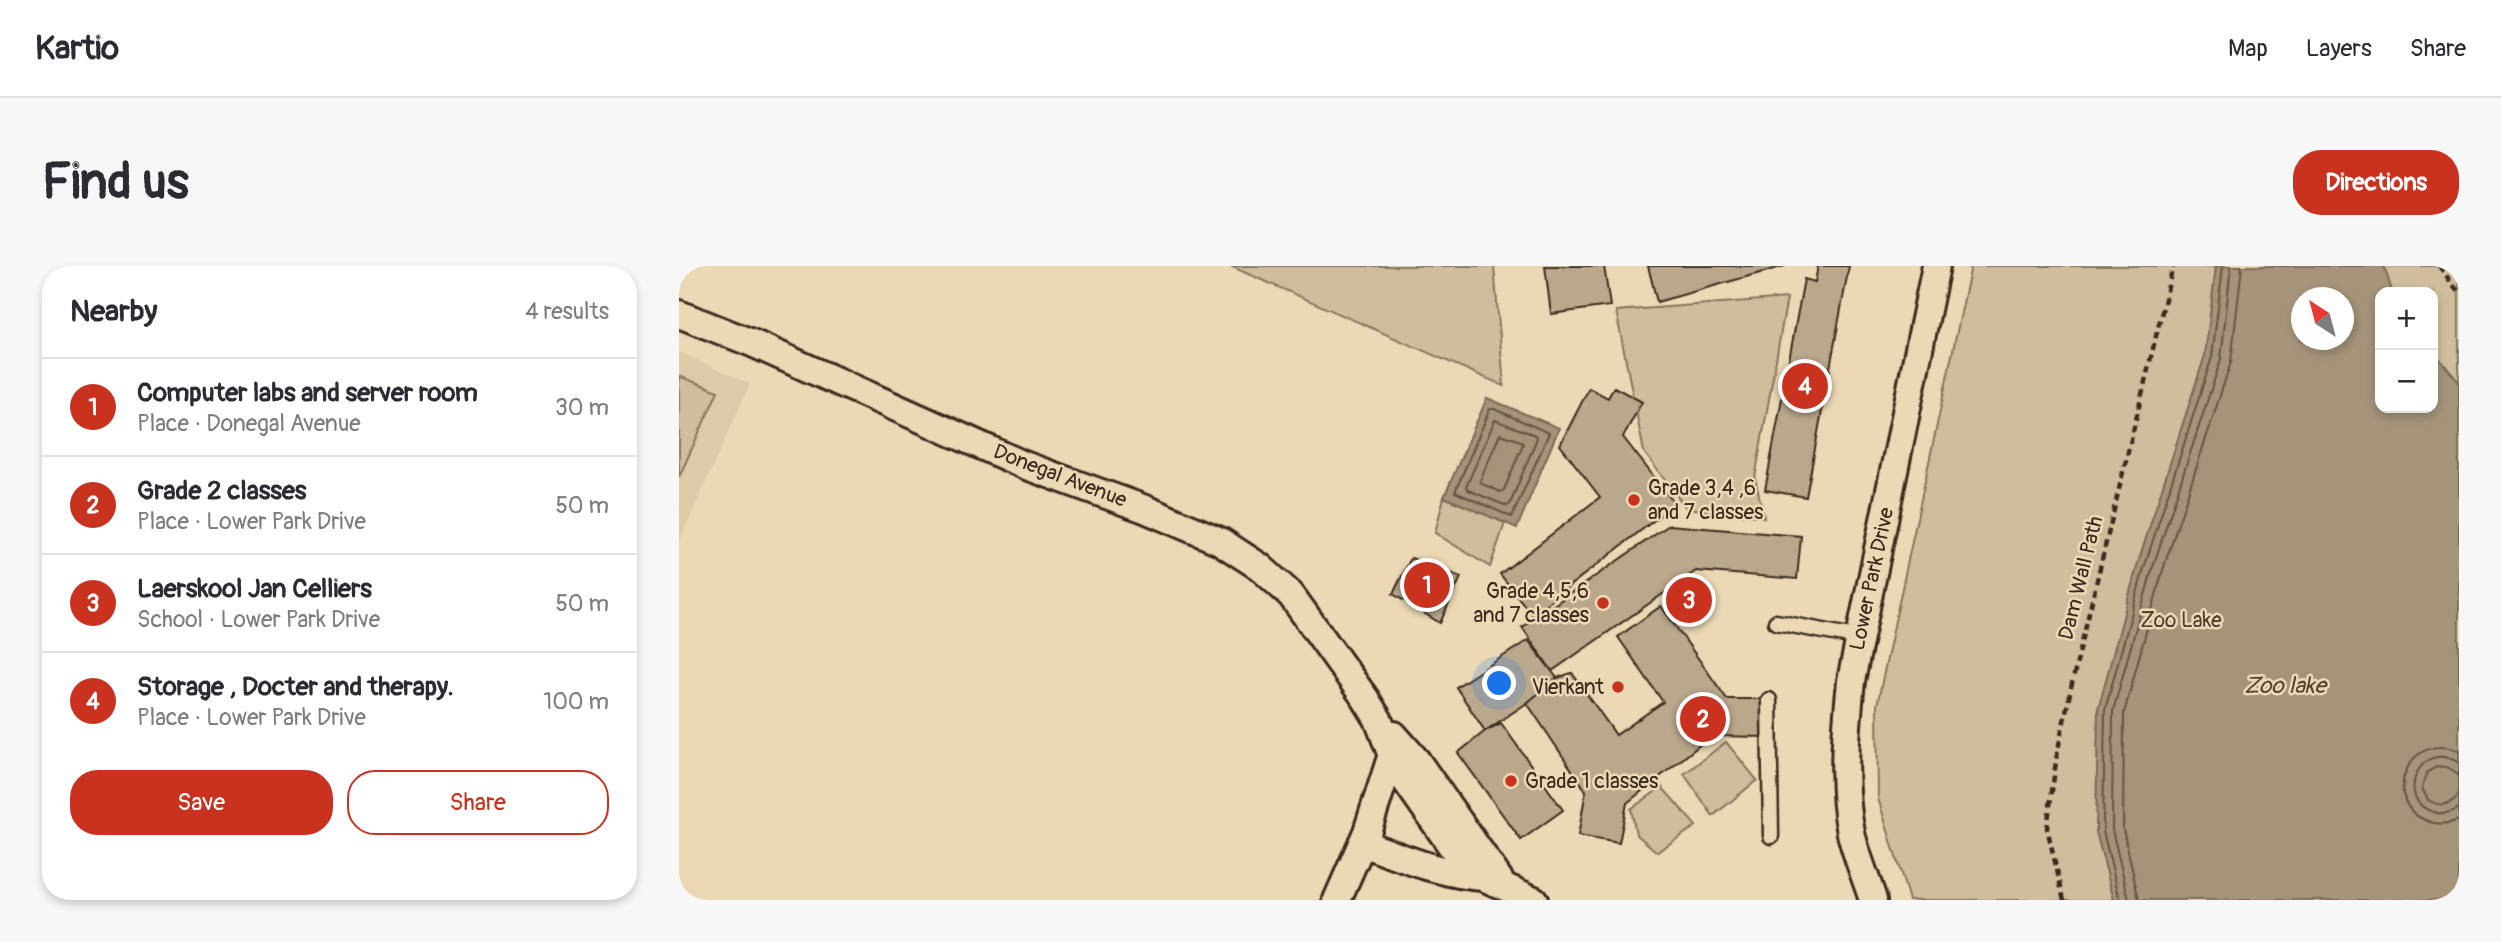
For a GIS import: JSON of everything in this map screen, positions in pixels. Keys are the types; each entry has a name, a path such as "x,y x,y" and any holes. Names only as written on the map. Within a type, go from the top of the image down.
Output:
{"street":[{"name":"Lower Park Drive","path":"1871,898 1851,833 1847,799 1845,747 1851,681 1936,266"},
{"name":"Donegal Avenue","path":"679,314 751,343 1024,465 1145,509 1220,541 1260,567 1291,595 1359,688 1455,851 1494,879 1534,900"},
{"path":"1337,900 1402,757"},
{"name":"Donegal Avenue","path":"1364,837 1423,865 1494,879"}],"lane":[{"path":"1776,622 1860,638"},
{"path":"1769,700 1771,836"}],"path":[{"name":"Dam Wall Path","path":"2064,900 2047,828 2057,754 2075,667 2172,266"},
{"path":"2439,266 2459,293"}],"shaded area":[{"path":"679,352 750,384 679,542"}],"green space":[{"path":"1230,266 1494,266 1504,386"},
{"name":"Zoo Lake","path":"1971,266 2459,266 2459,900 1909,900 1878,798 1877,705"},
{"path":"1787,298 1755,478 1764,517 1686,508 1644,452 1616,311"},
{"path":"679,376 718,391 679,477"},
{"path":"1444,497 1505,523 1490,567 1435,533"},
{"path":"1726,742 1757,780 1713,816 1684,774"},
{"path":"1662,787 1696,826 1657,852 1636,834 1631,809"}],"water":[{"name":"Zoo lake","path":"2216,266 2384,266 2391,287 2375,287 2375,413 2438,413 2438,357 2459,382 2459,900 2114,900 2096,832 2098,709 2137,566 2205,355"},
{"path":"1487,398 1559,428 1517,528 1444,497"}],"building":[{"path":"1545,266 1604,266 1610,306 1551,314"},
{"path":"1648,266 1785,266 1657,302"},
{"path":"1818,266 1849,266 1806,497 1765,490 1804,279 1815,282"},
{"name":"Grade 3,4 ,6 and 7 classes","path":"1614,387 1642,402 1623,437 1675,504 1532,615 1500,574 1600,497 1560,445 1589,388 1608,398"},
{"name":"Grade 4,5,6 and 7 classes","path":"1669,525 1801,536 1797,579 1696,571 1552,671 1522,627"},
{"path":"1411,558 1461,577 1440,623 1393,594"},
{"path":"1661,606 1727,699 1768,699 1767,737 1711,736 1627,803 1619,843 1578,836 1586,791 1527,703 1557,678 1572,673 1616,735 1663,702 1618,637"},
{"name":"Grade 1 classes","path":"1528,640 1557,678 1527,703 1485,731 1456,687"},
{"name":"Grade 1 classes","path":"1501,723 1563,810 1521,840 1458,753 1485,731"}],"place":[{"name":"Storage , Docter and therapy.","path":"1805,386"},
{"name":"Grade 3,4 ,6 and 7 classes","path":"1634,500"},
{"name":"Computer labs and server room","path":"1427,585"},
{"name":"Laerskool Jan Celliers","path":"1689,600"},
{"name":"Grade 4,5,6 and 7 classes","path":"1603,603"},
{"name":"Vierkant","path":"1618,687"},
{"name":"Grade 2 classes","path":"1703,719"},
{"name":"Grade 1 classes","path":"1511,781"}]}
